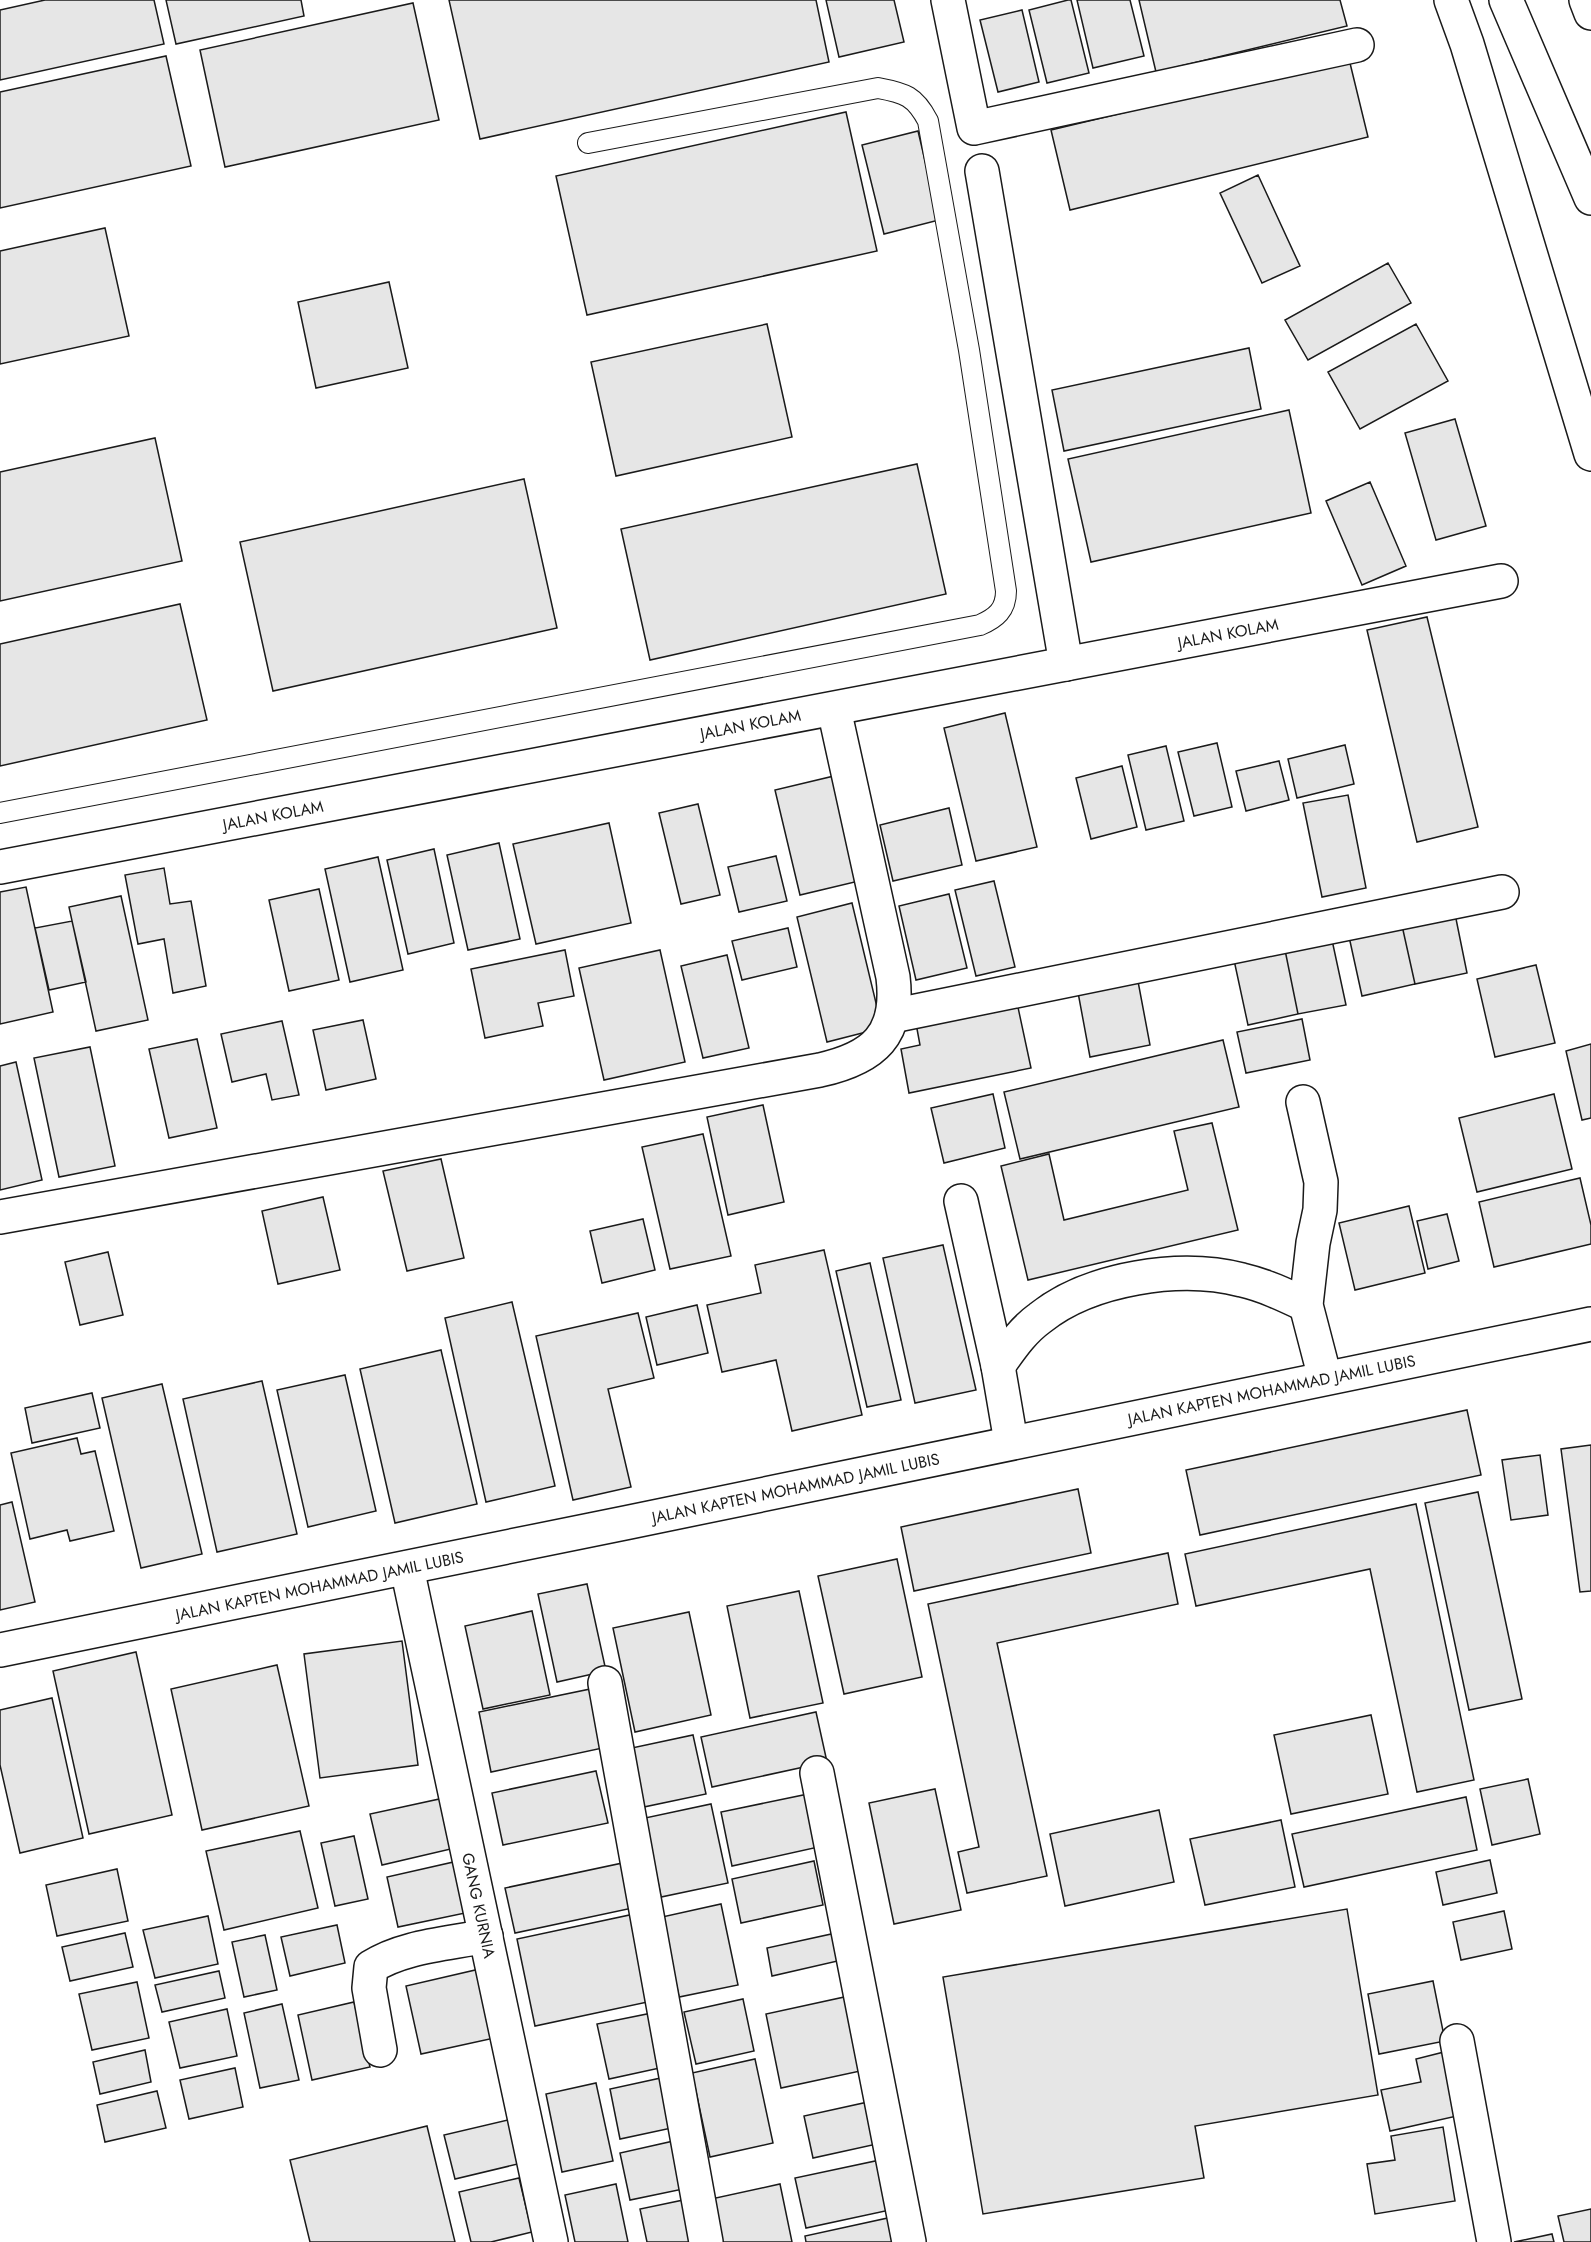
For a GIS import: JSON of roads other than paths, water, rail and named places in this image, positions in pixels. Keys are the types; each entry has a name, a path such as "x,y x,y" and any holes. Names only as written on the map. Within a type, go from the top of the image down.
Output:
{"main road":[{"path":"948,0 974,128 1357,45"},
{"path":"1451,0 1474,67 1591,454"},
{"path":"1506,0 1591,198"},
{"path":"1586,0 1591,13"},
{"path":"982,171 1066,664"},
{"name":"JALAN KOLAM","path":"0,867 1501,580"},
{"path":"0,1217 820,1070 838,1066 861,1056 876,1046 887,1031 896,999 893,976 834,709"},
{"path":"892,1016 1502,892"},
{"path":"1303,1102 1321,1182 1320,1210 1313,1243 1306,1305 1325,1378"},
{"path":"961,1201 998,1366 1011,1442"},
{"path":"998,1366 1019,1336 1040,1318 1077,1296 1120,1282 1183,1272 1214,1275 1263,1286 1306,1305"},
{"name":"JALAN KAPTEN MOHAMMAD JAMIL LUBIS","path":"0,1650 1591,1324"},
{"name":"GANG KURNIA","path":"407,1568 551,2242"},
{"path":"605,1683 706,2242"},
{"path":"817,1773 909,2242"},
{"path":"380,2050 369,1988 371,1967 386,1958 404,1952 486,1936"},
{"path":"1457,2041 1494,2242"}],"lane":[{"path":"0,813 980,625 1001,612 1006,603 1006,591 969,350 928,121 921,106 911,97 896,91 878,88 588,143"}]}
